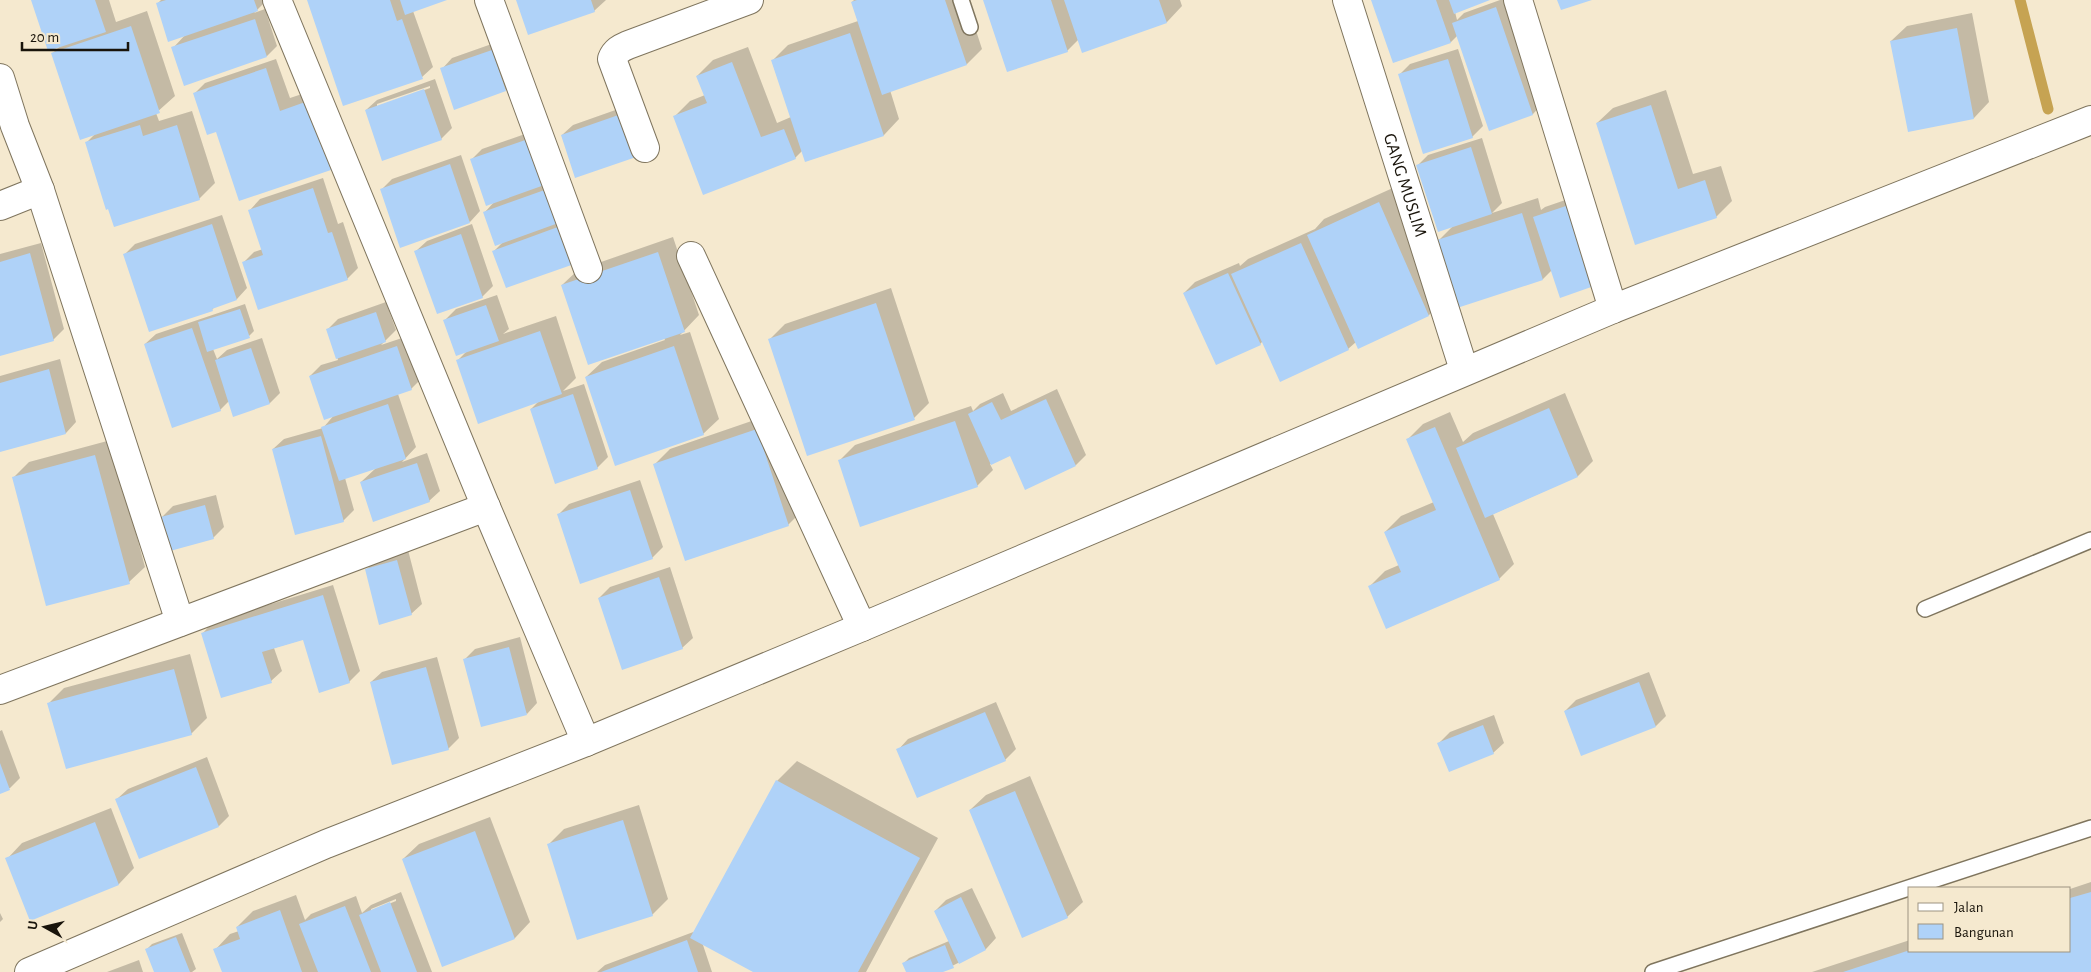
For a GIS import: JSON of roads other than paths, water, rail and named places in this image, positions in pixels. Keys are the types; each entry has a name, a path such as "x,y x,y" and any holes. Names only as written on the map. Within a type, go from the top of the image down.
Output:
{"street":[{"path":"276,0 486,507 586,742"},
{"path":"489,0 588,269"},
{"path":"645,148 612,59 614,54 628,45 748,0"},
{"name":"GANG MUSLIM","path":"1347,0 1464,370"},
{"path":"1518,0 1613,309"},
{"path":"0,78 40,190 180,622"},
{"path":"29,972 326,844 586,742 862,627 1464,370 2091,120"},
{"path":"0,206 40,190"},
{"path":"691,256 862,627"},
{"path":"0,690 486,507"}],"lane":[{"path":"961,0 970,27"},
{"path":"1925,609 2091,540"},
{"path":"1912,887 2091,828"},
{"path":"1653,972 1908,888"}],"waterway":[{"path":"2020,0 2048,109"}]}
